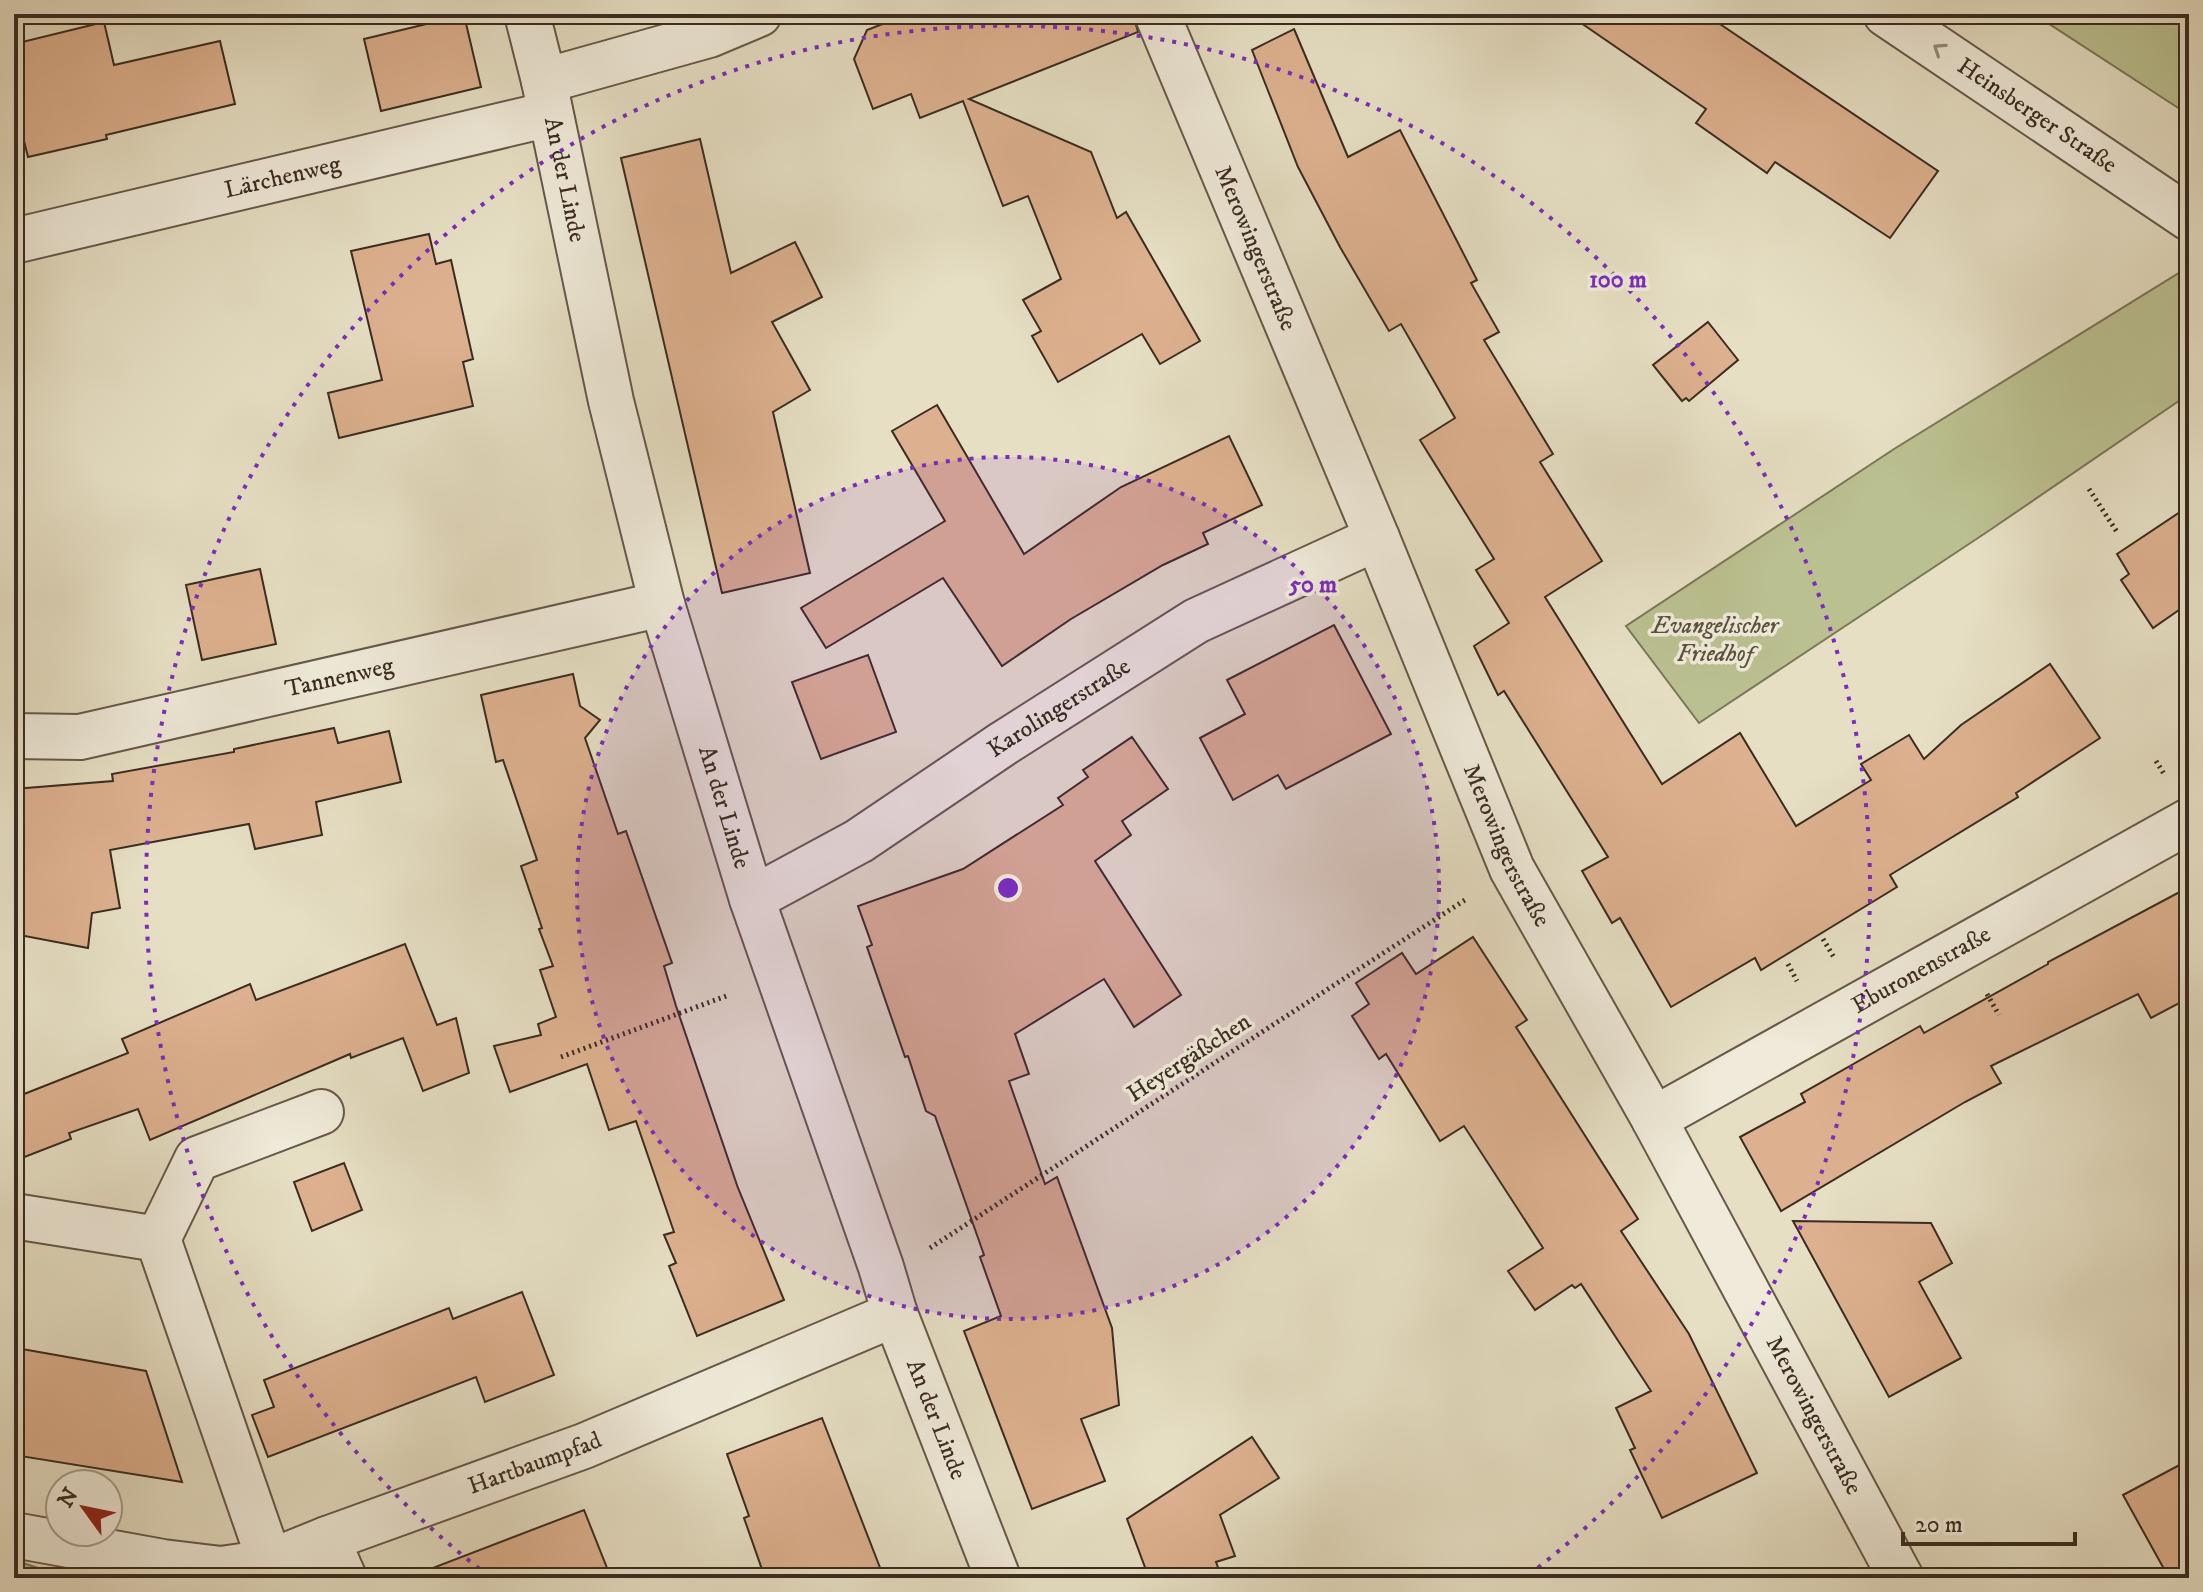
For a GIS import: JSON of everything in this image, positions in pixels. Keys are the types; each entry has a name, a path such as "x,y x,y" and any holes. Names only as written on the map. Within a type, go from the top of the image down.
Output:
{"street":[{"name":"An der Linde","path":"527,14 611,401 662,604 752,899 895,1314 998,1578"},
{"name":"Lärchenweg","path":"14,241 547,97 759,14"},
{"name":"Merowingerstraße","path":"1157,14 1512,869 1654,1119 1901,1578"},
{"name":"Heinsberger Straße","path":"1886,14 2189,218"},
{"name":"Karolingerstraße","path":"752,899 859,841 1004,743 1196,621 1377,538"},
{"name":"Tannenweg","path":"14,736 80,737 662,604"},
{"name":"Eburonenstraße","path":"1654,1119 2189,821"},
{"path":"270,1562 158,1239 197,1159 321,1112"},
{"path":"14,1216 158,1239"},
{"name":"Hartbaumpfad","path":"14,1535 162,1570 221,1569 270,1562 335,1559 584,1446 895,1314"}],"path":[{"path":"2089,489 2117,532"},
{"name":"Heyergäßchen","path":"881,1267 934,1246 1512,869"},
{"path":"561,1057 780,978"}],"green space":[{"path":"2034,14 2189,14 2189,115"},
{"name":"Evangelischer Friedhof","path":"2187,268 2189,394 1699,723 1626,626 1894,449"},
{"path":"14,1560 68,1578 14,1578"}],"building":[{"path":"908,14 1133,14 1138,32 969,99 1091,152 1117,218 1126,212 1200,341 1160,364 1142,334 1058,382 1032,336 1041,331 1023,300 1061,279 1028,196 1003,206 963,101 920,118 911,94 873,109 854,59 867,30"},
{"path":"1568,14 1705,14 1938,171 1890,238 1775,162 1767,173 1696,123 1706,109"},
{"path":"464,15 481,87 381,111 364,39"},
{"path":"104,22 114,65 220,41 235,104 28,157 14,101 14,44"},
{"path":"1294,29 1348,157 1400,130 1477,280 1471,283 1499,332 1484,340 1553,454 1540,462 1602,561 1545,597 1662,784 1740,733 1796,826 1871,780 1861,764 1909,735 1924,759 1961,725 2050,664 2100,738 2016,793 2018,797 1890,875 1897,887 1761,970 1755,958 1671,1007 1620,918 1612,923 1582,871 1608,857 1504,691 1498,695 1474,646 1509,623 1476,570 1494,559 1420,440 1455,418 1401,324 1389,331 1340,247 1298,167 1252,50"},
{"path":"700,139 731,273 795,242 822,297 772,322 810,390 773,412 810,573 722,593 621,158"},
{"path":"429,234 436,264 451,260 473,359 463,362 473,406 339,438 328,393 382,380 351,251"},
{"path":"1708,322 1738,360 1689,401 1686,398 1682,401 1653,365"},
{"path":"937,405 1024,554 1121,487 1229,436 1262,505 1203,533 1208,544 1163,565 1071,619 1002,666 943,578 826,648 801,608 945,521 892,431"},
{"path":"2189,506 2189,603 2153,628 2121,580 2129,574 2117,554"},
{"path":"260,569 276,644 202,660 186,585"},
{"path":"1334,625 1391,734 1286,789 1278,775 1233,800 1200,738 1245,714 1227,680"},
{"path":"868,655 896,732 821,759 792,682"},
{"path":"573,674 580,706 600,720 585,738 618,834 626,831 672,963 664,966 676,1006 738,1188 784,1300 697,1336 669,1266 676,1263 664,1235 674,1232 636,1121 609,1130 587,1064 510,1092 494,1046 541,1035 538,1024 556,1017 540,970 553,966 521,866 537,860 503,760 496,762 481,695"},
{"path":"334,728 338,743 389,731 401,782 316,802 322,835 255,849 249,824 110,850 120,908 92,913 88,948 14,934 14,789 113,781 112,774 234,752 234,749"},
{"path":"1132,737 1168,789 1122,821 1131,835 1095,861 1181,995 1134,1027 1104,979 1015,1034 1029,1074 1009,1081 1045,1184 1057,1177 1112,1328 1119,1405 1081,1419 1105,1481 1032,1509 964,1331 1001,1316 980,1257 984,1255 935,1116 926,1111 908,1056 905,1057 867,947 872,945 858,906 963,869 1063,805 1058,798 1088,777 1083,770"},
{"path":"2189,887 2189,998 2151,1018 2138,994 1991,1066 2001,1083 1781,1211 1740,1137 1805,1102 1801,1094 1920,1026 1924,1033"},
{"path":"1473,937 1527,1020 1516,1027 1638,1219 1621,1231 1689,1334 1757,1473 1662,1518 1630,1450 1635,1448 1616,1408 1651,1391 1581,1284 1575,1288 1572,1285 1535,1310 1508,1271 1543,1248 1464,1126 1440,1141 1386,1054 1379,1059 1352,1016 1369,1004 1356,983 1402,953 1416,974"},
{"path":"405,944 437,1025 456,1018 469,1073 423,1091 403,1038 351,1058 350,1054 150,1140 138,1109 69,1133 71,1139 14,1161 14,1098 128,1053 122,1039 250,984 256,1000"},
{"path":"344,1163 362,1210 312,1231 294,1182"},
{"path":"1793,1221 1931,1223 1952,1263 1919,1282 1961,1358 1889,1397"},
{"path":"522,1292 554,1375 485,1402 476,1377 268,1457 252,1415 274,1407 264,1380 449,1308 453,1319"},
{"path":"22,1349 146,1371 182,1482 124,1473 124,1468 95,1468 14,1455 14,1394"},
{"path":"822,1418 884,1578 765,1578 744,1518 749,1516 727,1454"},
{"path":"1252,1437 1279,1478 1220,1515 1235,1556 1216,1562 1222,1578 1149,1578 1127,1519"},
{"path":"2189,1460 2189,1578 2169,1578 2123,1495"},
{"path":"584,1510 611,1578 418,1578 417,1574"}]}
